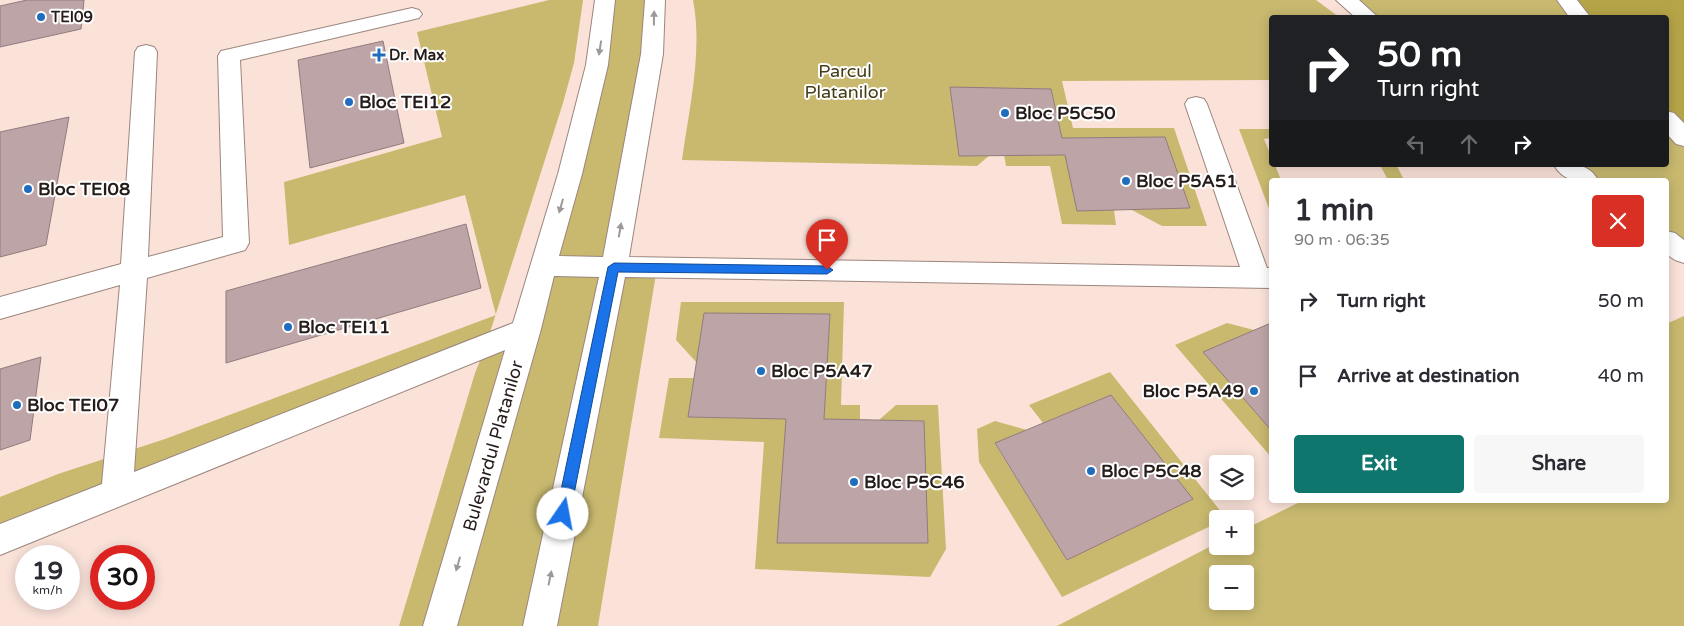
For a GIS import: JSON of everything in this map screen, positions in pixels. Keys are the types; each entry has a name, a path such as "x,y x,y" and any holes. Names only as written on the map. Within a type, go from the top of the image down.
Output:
{"street":[{"name":"Bulevardul Platanilor","path":"440,626 527,329 570,174 597,65 605,0"},
{"path":"540,626 614,267 652,54 654,0"},
{"path":"1346,0 1365,15"},
{"path":"1566,0 1578,15"},
{"path":"0,308 236,243 229,56 412,14"},
{"path":"117,494 134,272 146,52"},
{"path":"545,266 1264,277 1196,104"},
{"path":"1669,121 1684,138"},
{"path":"1569,167 1583,178"},
{"path":"1669,242 1684,253"},
{"path":"0,540 527,329"}],"green space":[{"path":"549,0 583,0 574,63 563,103 496,314 465,195 289,245 284,182 442,137 417,32"},
{"path":"605,0 655,0 614,267 657,268 598,626 399,626 475,373 486,346 0,540 0,497 58,474 165,439 495,315 486,345 527,329"},
{"name":"Parcul Platanilor","path":"693,0 1316,0 1336,15 1269,15 1269,80 1062,81 1073,128 1174,128 1207,226 1162,226 1132,210 1165,137 1062,138 1051,89 950,88 990,155 977,166 682,160 696,60 696,19"},
{"path":"1346,0 1567,0 1579,15 1366,15"},
{"path":"1669,120 1684,138 1684,253 1669,242 1669,178 1583,178 1569,167 1669,167"},
{"path":"1239,129 1269,129 1269,138 1264,139 1269,151 1269,167 1276,167 1280,178 1269,178 1269,209"},
{"path":"1004,155 1065,155 1114,210 1116,225 1062,224 1050,166 1006,166"},
{"path":"1381,167 1398,167 1403,178 1387,178"},
{"path":"681,302 844,302 841,405 860,405 860,420 824,419 830,314 697,363 676,340"},
{"path":"1684,316 1684,626 1057,626 1209,547 1209,555 1254,555 1254,525 1298,503 1669,503 1669,323"},
{"path":"1227,323 1254,330 1204,352 1269,428 1269,455 1175,345"},
{"path":"1110,372 1209,497 1209,500 1212,500 1220,510 1209,510 1209,527 1062,597 979,462 977,429 995,421 1027,430 995,444 1067,560 1192,499 1111,395 1043,423 1029,405"},
{"path":"669,378 695,378 689,417 879,420 896,405 938,405 946,549 930,577 755,569 764,442 659,438"}],"shaded area":[{"path":"1567,0 1684,0 1684,138 1669,120 1669,15 1579,15"}],"building":[{"name":"TEI09","path":"27,0 84,0 81,29 0,47 0,6"},
{"name":"Bloc TEI12","path":"383,41 404,143 310,168 298,60"},
{"path":"950,87 1051,89 1062,138 1165,137 1190,208 1077,211 1065,155 959,156"},
{"name":"Bloc TEI08","path":"69,117 46,245 0,257 0,132"},
{"name":"Bloc TEI11","path":"466,224 481,288 226,363 226,291"},
{"path":"704,313 830,314 824,419 924,421 928,543 777,543 786,419 688,417"},
{"name":"Bloc P5A49","path":"1269,324 1269,428 1203,352"},
{"name":"Bloc TEI07","path":"41,357 30,440 0,450 0,369"},
{"name":"Bloc P5C48","path":"1111,395 1193,499 1067,560 995,443"}],"place":[{"name":"TEI09","path":"41,17"},
{"name":"Dr. Max","path":"379,55"},
{"name":"Bloc TEI12","path":"349,102"},
{"name":"Bloc P5C50","path":"1005,113"},
{"name":"Bloc P5A51","path":"1126,181"},
{"name":"Bloc TEI08","path":"28,189"},
{"name":"Bloc TEI11","path":"288,327"},
{"name":"Bloc P5A47","path":"761,371"},
{"name":"Bloc P5A49","path":"1254,391"},
{"name":"Bloc TEI07","path":"17,405"},
{"name":"Bloc P5C48","path":"1091,471"},
{"name":"Bloc P5C46","path":"854,482"}],"route":[{"path":"563,514 614,267 827,270"}]}
